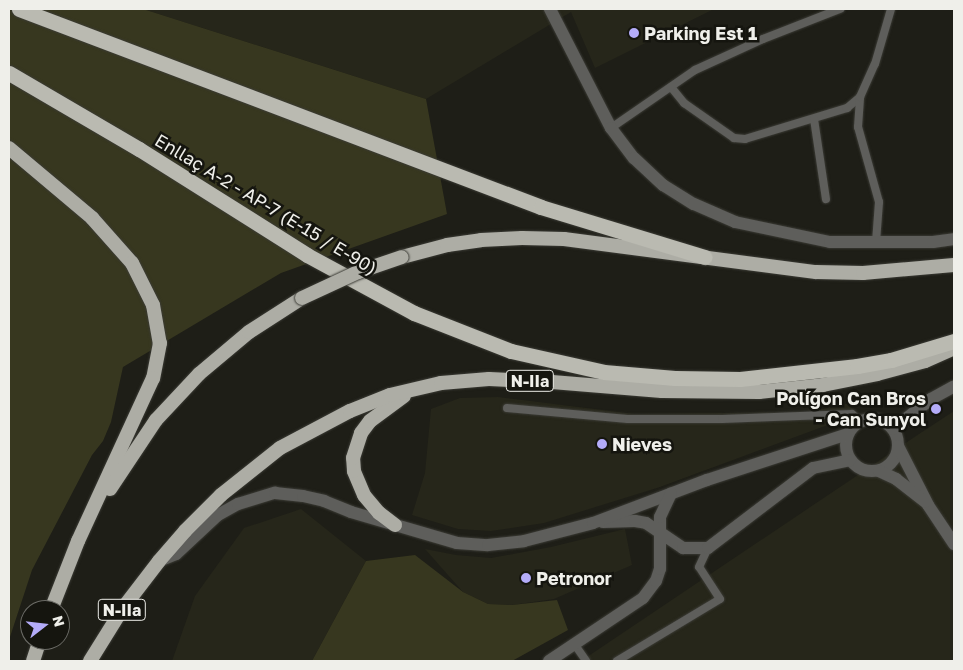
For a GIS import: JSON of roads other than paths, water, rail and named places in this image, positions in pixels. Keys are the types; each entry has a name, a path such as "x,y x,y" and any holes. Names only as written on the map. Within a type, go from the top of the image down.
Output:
{"highway":[{"path":"19,9 541,207 705,257"},
{"name":"Enllaç A-2 - AP-7 (E-15 / E-90)","path":"9,72 139,149 307,255 414,313 511,351 604,372 675,378 740,379 857,366 891,360 954,341"},
{"path":"9,148 92,218 132,264 153,305 160,343 153,378 78,541 55,600"},
{"path":"78,541 134,450 178,395 199,374 249,332 302,298 358,272 402,257 447,245 482,240 522,238 573,240 816,272 862,273 954,265"},
{"name":"N-IIa","path":"90,661 123,608 159,562 185,531 221,495 280,448 350,411 417,388 466,380 518,380 662,391 759,392 823,385 877,374 925,361 954,348"},
{"path":"396,526 379,513 364,495 354,471 353,458 361,433 370,421 417,388"}],"street":[{"path":"550,9 611,128 634,158 663,186 694,204 735,222 830,242 954,240"},
{"path":"893,429 931,399 954,386"},
{"path":"928,505 896,479 879,471 863,470 850,460 845,443 852,427 860,421 878,419 893,429 898,446 928,505 954,544"},
{"path":"159,562 176,554 218,516 238,504 275,493 303,496 324,501 396,526 456,543 488,545 524,541 593,523 671,493 803,447 848,434"},
{"path":"879,471 893,461 898,446"},
{"path":"593,523 635,521 646,523 683,548 708,548 813,468 850,460"},
{"path":"549,661 643,598 656,581 660,569 660,516 671,493"}],"lane":[{"path":"611,128 695,70 763,39 840,9"},
{"path":"876,242 879,202 858,127 860,97 875,64 891,9"},
{"path":"671,87 684,104 734,138 745,139 847,108 860,97"},
{"path":"814,119 826,199"},
{"path":"507,408 628,419 722,419 852,414 860,421"},
{"path":"617,661 720,599 698,567 708,548"},
{"path":"575,645 586,661"}],"place":[{"name":"Parking Est 1","path":"634,33"},
{"name":"Polígon Can Bros - Can Sunyol","path":"936,409"},
{"name":"Nieves","path":"602,444"},
{"name":"Petronor","path":"526,578"}]}
